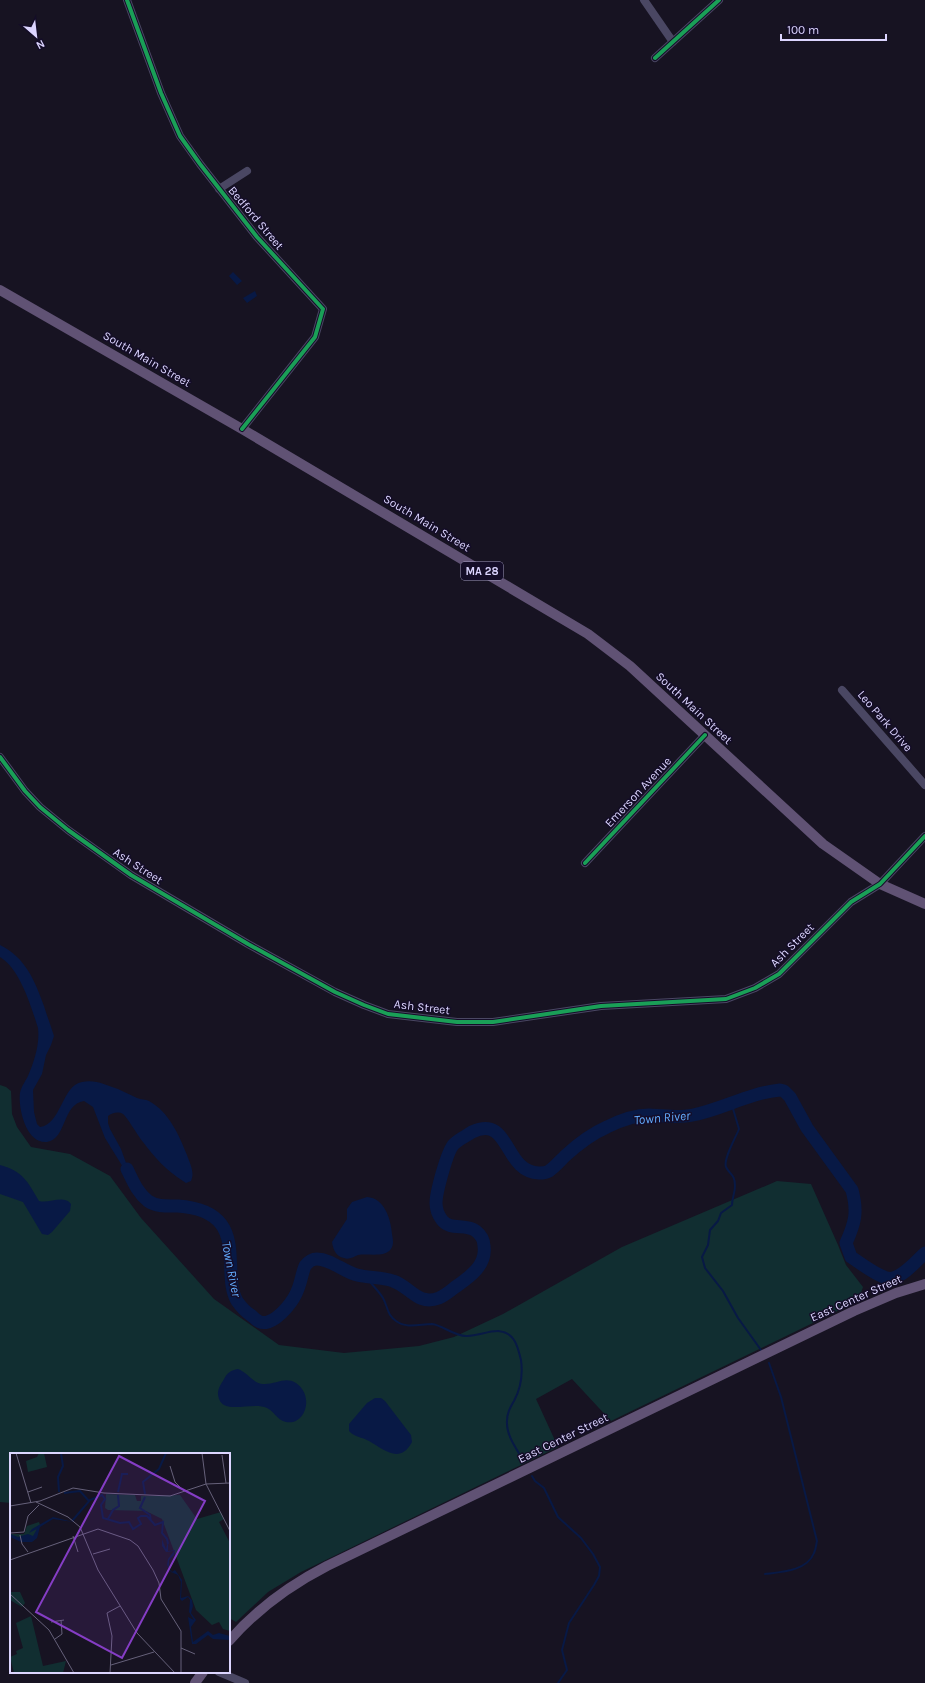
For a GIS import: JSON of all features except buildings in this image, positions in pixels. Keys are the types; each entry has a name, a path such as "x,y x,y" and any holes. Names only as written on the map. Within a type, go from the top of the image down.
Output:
{"main road":[{"name":"South Main Street","path":"0,290 242,428 588,634 630,666 823,844 880,884 925,904"},
{"name":"East Center Street","path":"230,1640 271,1601 294,1584 327,1566 854,1311 896,1293 925,1284"},
{"path":"195,1683 202,1673"}],"street":[{"name":"Bedford Street","path":"127,0 161,93 180,136 257,237 323,309 315,337 242,428"},
{"path":"644,0 673,42"},
{"path":"655,58 719,0"},
{"path":"219,189 247,171"},
{"name":"Leo Park Drive","path":"842,690 925,785"},
{"name":"Emerson Avenue","path":"585,863 705,735"},
{"name":"Ash Street","path":"0,757 25,791 40,808 68,830 131,875 248,944 335,992 364,1005 396,1015 457,1022 493,1022 601,1006 726,999 755,988 779,974 851,902 880,884 925,836"},
{"path":"228,1673 245,1683"}],"green space":[{"path":"0,1085 11,1091 12,1114 17,1127 31,1147 70,1154 110,1176 141,1218 214,1299 279,1345 344,1353 419,1346 454,1337 503,1314 622,1247 777,1181 811,1184 846,1265 863,1287 858,1301 611,1421 572,1379 536,1399 558,1447 301,1572 268,1592 236,1622 230,1619 230,1453 10,1453 10,1503 0,1502"}],"water":[{"path":"233,272 242,281 237,285 229,276"},
{"path":"255,291 257,296 247,303 243,298"},
{"path":"0,945 17,956 33,979 41,997 54,1036 46,1055 42,1074 33,1090 34,1112 37,1124 40,1127 47,1125 53,1120 65,1097 75,1085 82,1082 91,1081 118,1089 139,1099 149,1101 162,1111 168,1118 191,1165 191,1181 186,1183 166,1168 147,1148 125,1116 119,1113 113,1113 108,1116 108,1123 121,1149 134,1185 105,1138 93,1107 84,1101 72,1108 58,1135 53,1140 47,1142 40,1141 29,1131 22,1116 20,1107 20,1093 34,1059 38,1040 38,1028 19,979 7,963 0,957"},
{"path":"0,1165 8,1167 20,1174 32,1188 39,1201 43,1202 60,1199 68,1201 71,1204 70,1211 48,1235 42,1234 23,1202 0,1194"},
{"path":"367,1197 378,1201 383,1205 386,1211 391,1228 393,1242 392,1247 388,1252 380,1254 358,1255 348,1259 341,1257 335,1252 332,1242 347,1219 347,1209 352,1202"},
{"path":"238,1369 254,1380 263,1384 288,1380 296,1383 305,1395 306,1402 303,1415 293,1422 286,1422 280,1419 269,1409 261,1406 233,1407 222,1404 218,1396 220,1386 228,1373"},
{"path":"375,1398 381,1398 385,1401 411,1435 412,1442 402,1453 397,1454 386,1451 369,1441 353,1435 349,1431 349,1424 367,1403"}],"waterway":[{"name":"Town River","path":"127,1169 138,1190 144,1198 151,1203 201,1210 212,1216 221,1224 226,1232 229,1242 232,1283 237,1301 259,1322 266,1323 277,1317 290,1304 298,1289 305,1266 309,1262 317,1259 327,1261 357,1275 393,1281 405,1287 414,1295 425,1300 441,1297 470,1276 483,1260 484,1246 482,1238 476,1231 468,1227 454,1226 445,1223 439,1214 436,1203 442,1172 451,1148 456,1142 472,1132 485,1129 494,1131 501,1137 519,1164 527,1170 544,1173 548,1172 590,1136 633,1117 644,1115 676,1117 693,1115 758,1094 780,1090 784,1091 790,1097 807,1128 852,1190 855,1205 855,1217 846,1243 851,1257 877,1274 883,1277 893,1278 906,1271 925,1253"},
{"path":"731,1102 739,1129 726,1159 726,1167 733,1177 735,1189 732,1205 721,1213 718,1221 710,1230 708,1245 702,1257 705,1268 723,1291 738,1318 761,1350"},
{"path":"366,1277 383,1298 393,1319 400,1323 414,1326 432,1324 462,1336 472,1336 498,1331 504,1332 514,1340 521,1360 522,1376 520,1386 508,1413 507,1426 512,1441 523,1460"},
{"path":"765,1574 793,1570 806,1564 814,1553 817,1541 781,1397 769,1363"},
{"path":"532,1476 535,1481 544,1488 558,1517 581,1538 593,1554 600,1567 599,1576 569,1623 562,1650 567,1670 558,1683"}],"cycle path":[{"path":"127,0 161,93 180,136 257,237 323,309 315,337 242,429"},
{"path":"655,58 719,0"},
{"path":"585,863 705,735"},
{"path":"0,757 25,791 40,807 68,830 131,875 248,944 335,992 388,1014 457,1022 493,1022 601,1006 726,999 755,988 779,974 851,902 880,884 925,836"}]}
